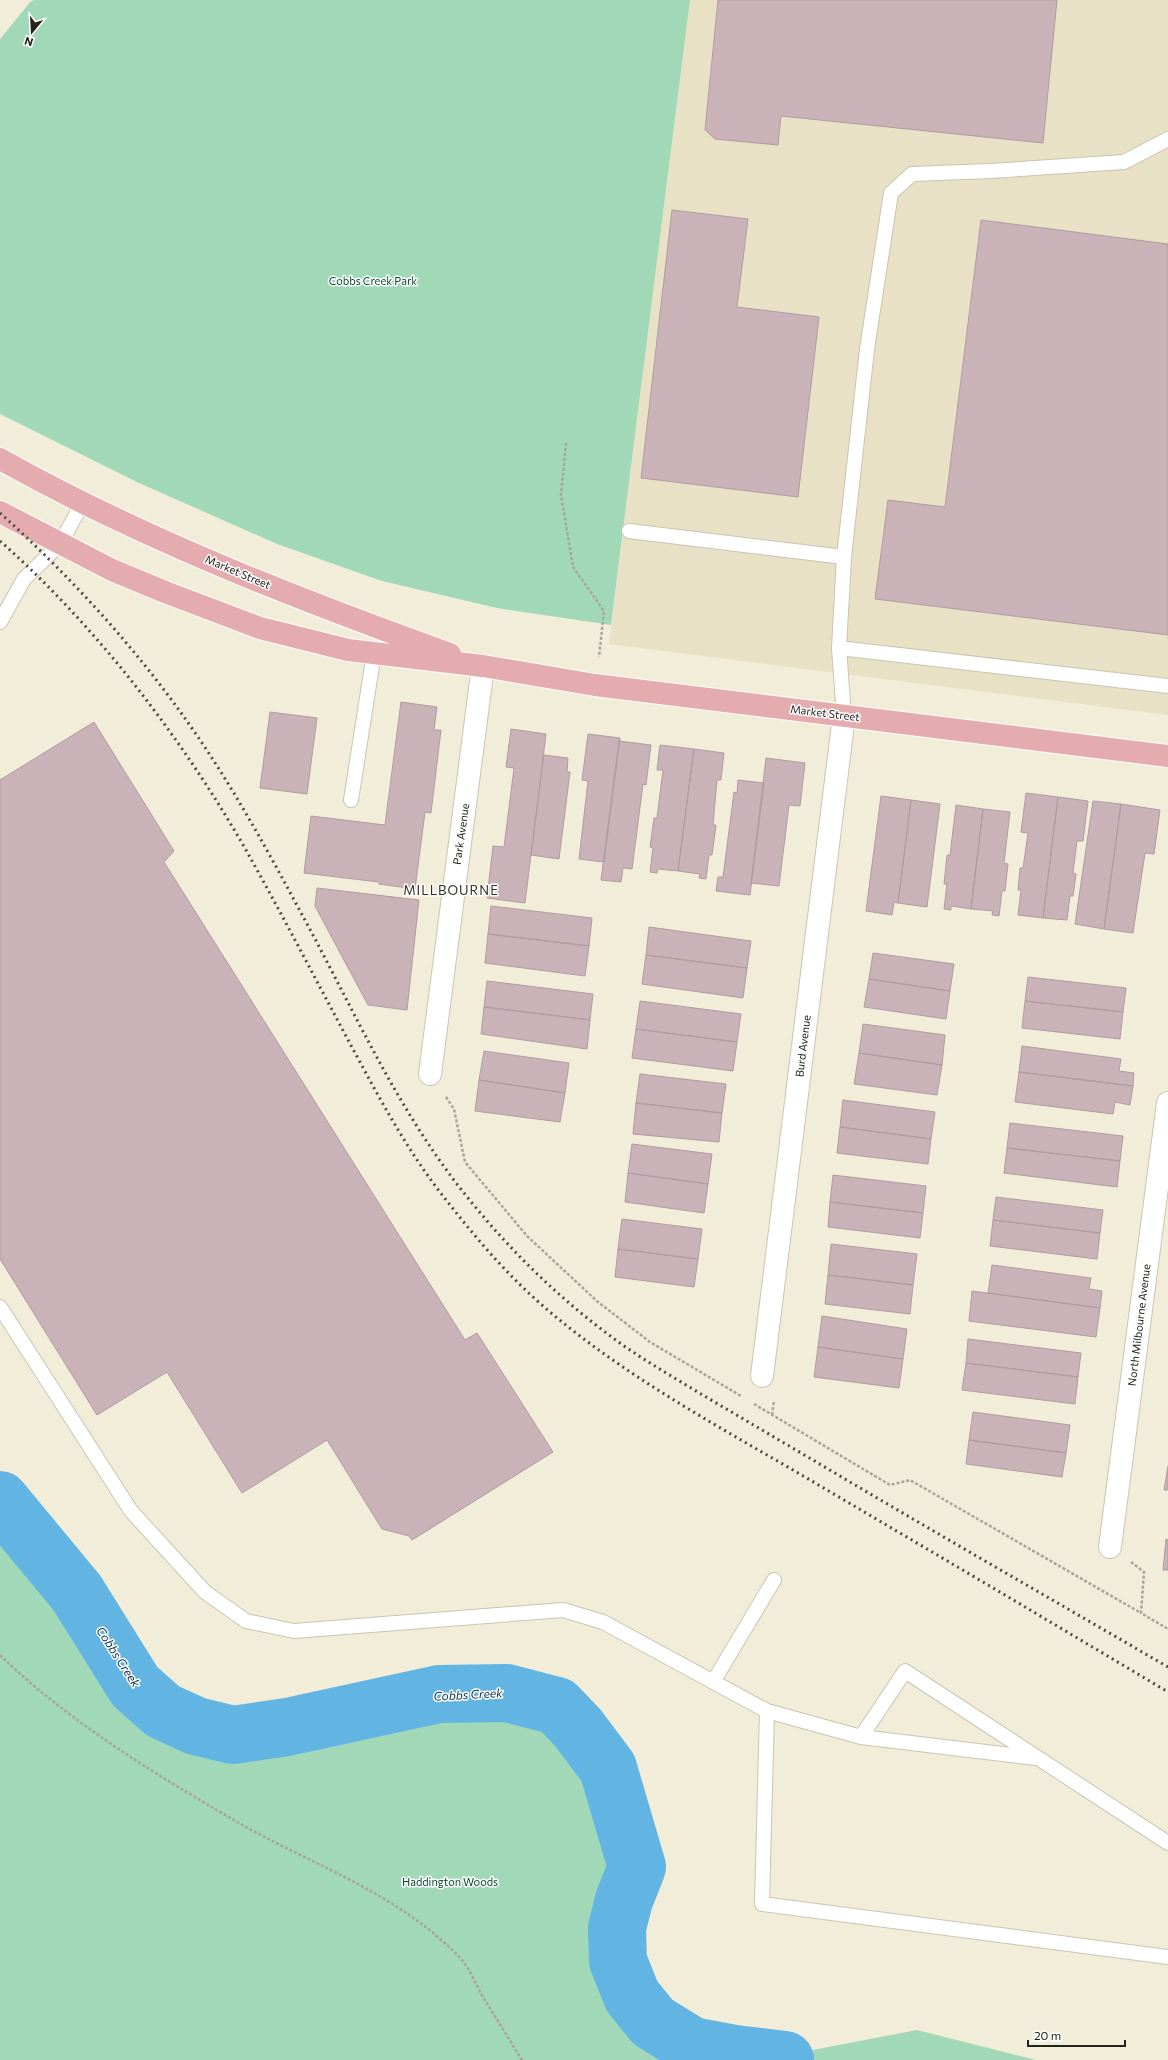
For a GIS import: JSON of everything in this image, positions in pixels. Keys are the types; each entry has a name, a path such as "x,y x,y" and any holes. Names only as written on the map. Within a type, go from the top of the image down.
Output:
{"main road":[{"name":"Market Street","path":"0,459 83,502 161,538 323,608 483,666"},
{"name":"Market Street","path":"0,512 112,570 165,592 260,628 348,650 483,666 595,685 1168,756"}],"street":[{"name":"Park Avenue","path":"430,1074 483,666"},
{"name":"Burd Avenue","path":"762,1376 844,716"},
{"name":"North Milbourne Avenue","path":"1110,1547 1168,1103"}],"lane":[{"path":"844,716 839,648 844,557 867,349 891,193 912,174 992,171 1124,162 1168,139"},
{"path":"0,622 24,579 60,544 83,502"},
{"path":"629,531 844,557"},
{"path":"839,648 1168,686"},
{"path":"351,800 374,653"},
{"path":"0,1307 131,1511 205,1592 246,1621 294,1631 563,1610 603,1622 767,1711 861,1737 1038,1758"},
{"path":"713,1682 774,1580"},
{"path":"861,1737 905,1671 1168,1843"},
{"path":"767,1711 762,1904 1168,1957"}],"path":[{"path":"566,444 561,495 573,568 604,611 595,685"},
{"path":"772,1415 774,1402"},
{"path":"1144,1586 1141,1614 1168,1629"},
{"path":"0,1655 23,1677 83,1723 155,1772 247,1827 364,1887 415,1918 462,1960 522,2060"}],"shaded area":[{"path":"690,0 1168,0 1168,715 609,644"}],"green space":[{"name":"Cobbs Creek Park","path":"690,0 611,625 497,608 382,581 277,544 139,483 0,414 0,39 31,1"},
{"name":"Haddington Woods","path":"0,1500 45,1554 135,1686 196,1726 287,1727 507,1693 557,1706 598,1754 631,1865 628,1991 731,2060 0,2060"},
{"path":"917,2030 1036,2060 761,2060"}],"building":[{"path":"718,0 1057,0 1043,143 781,116 778,145 715,139 705,130"},
{"path":"672,210 748,219 737,307 819,317 798,497 641,478"},
{"path":"981,220 1168,244 1168,635 875,599 888,500 945,507"},
{"path":"401,702 437,707 434,730 441,730 431,813 425,812 415,889 379,884 379,882 304,873 311,816 385,825"},
{"path":"270,712 317,718 307,794 260,788"},
{"path":"94,722 174,851 164,862 465,1340 477,1333 553,1452 412,1540 409,1536 382,1529 327,1440 242,1493 167,1372 97,1415 0,1259 0,780"},
{"path":"511,729 546,734 525,903 487,898 493,846 504,847 514,768 506,767"},
{"path":"588,734 620,738 604,862 579,859 588,781 582,780"},
{"path":"619,741 651,745 646,785 643,784 632,869 623,868 621,882 601,880"},
{"path":"660,745 694,749 678,871 658,869 657,873 650,872 653,848 650,847 654,818 657,818 663,770 657,770"},
{"path":"694,749 724,753 721,780 717,780 713,825 716,825 712,855 709,855 706,879 699,878 700,874 678,871"},
{"path":"544,755 568,758 567,772 570,772 559,859 531,855"},
{"path":"766,758 805,763 800,806 789,805 779,886 751,883"},
{"path":"738,780 764,783 750,895 716,891 718,877 723,877 734,792 737,793"},
{"path":"1026,793 1058,797 1043,918 1018,915 1021,890 1018,890 1020,868 1023,868 1028,833 1021,832"},
{"path":"881,796 911,800 898,903 894,902 892,915 866,911"},
{"path":"1058,797 1088,801 1083,841 1077,841 1073,873 1076,874 1073,896 1070,896 1067,920 1043,918"},
{"path":"911,800 940,804 927,907 898,903"},
{"path":"1093,801 1121,804 1104,929 1075,924"},
{"path":"1121,804 1160,810 1154,854 1145,853 1133,933 1104,929"},
{"path":"956,805 983,809 971,909 951,906 951,910 944,909 947,884 944,884 947,855 950,855"},
{"path":"983,809 1010,812 1004,863 1008,864 1005,891 1002,891 999,916 992,915 993,911 971,909"},
{"path":"317,888 419,900 407,1010 368,1005 315,906"},
{"path":"491,906 592,918 589,946 488,934"},
{"path":"649,927 751,941 747,968 646,955"},
{"path":"488,934 589,946 585,976 485,963"},
{"path":"873,953 954,964 950,991 869,979"},
{"path":"646,955 747,968 743,998 642,984"},
{"path":"1028,977 1126,988 1123,1012 1025,1001"},
{"path":"869,979 950,991 946,1019 864,1007"},
{"path":"487,981 593,994 590,1020 484,1007"},
{"path":"640,1001 741,1014 737,1042 636,1029"},
{"path":"1025,1001 1123,1012 1120,1039 1022,1028"},
{"path":"484,1007 590,1020 587,1049 481,1034"},
{"path":"863,1024 945,1035 942,1065 859,1053"},
{"path":"636,1029 737,1042 733,1071 632,1058"},
{"path":"1022,1046 1121,1059 1119,1071 1134,1073 1133,1086 1019,1072"},
{"path":"484,1051 569,1063 565,1093 479,1080"},
{"path":"859,1053 942,1065 937,1095 854,1084"},
{"path":"1019,1072 1133,1086 1130,1105 1115,1102 1113,1114 1015,1102"},
{"path":"640,1074 726,1084 722,1113 636,1103"},
{"path":"479,1080 565,1093 560,1122 475,1111"},
{"path":"843,1100 935,1112 931,1139 840,1127"},
{"path":"636,1103 722,1113 719,1142 633,1134"},
{"path":"1010,1123 1123,1136 1120,1161 1007,1148"},
{"path":"840,1127 931,1139 928,1164 837,1153"},
{"path":"632,1144 712,1154 708,1184 628,1173"},
{"path":"1007,1148 1120,1161 1117,1187 1004,1173"},
{"path":"628,1173 708,1184 704,1213 625,1202"},
{"path":"833,1175 926,1186 923,1213 830,1202"},
{"path":"996,1197 1103,1210 1100,1233 993,1220"},
{"path":"830,1202 923,1213 920,1238 828,1227"},
{"path":"622,1219 702,1229 698,1259 618,1249"},
{"path":"993,1220 1100,1233 1097,1259 990,1246"},
{"path":"831,1244 917,1254 913,1285 828,1275"},
{"path":"618,1249 698,1259 694,1287 615,1277"},
{"path":"992,1265 1091,1278 1089,1289 1102,1291 1100,1308 988,1293"},
{"path":"828,1275 913,1285 910,1314 825,1304"},
{"path":"972,1291 1100,1308 1096,1337 969,1321"},
{"path":"822,1316 907,1329 903,1359 818,1347"},
{"path":"968,1339 1081,1353 1078,1377 966,1363"},
{"path":"818,1347 903,1359 899,1388 814,1377"},
{"path":"966,1363 1078,1377 1075,1404 962,1390"},
{"path":"973,1412 1070,1425 1066,1453 969,1440"},
{"path":"969,1440 1066,1453 1062,1477 966,1464"},
{"path":"1168,1466 1168,1490 1164,1490"},
{"path":"1166,1539 1168,1540 1168,1570 1163,1570"}],"waterway":[{"name":"Cobbs Creek","path":"0,1500 77,1593 135,1686 163,1711 196,1726 233,1735 287,1727 439,1694 507,1693 557,1706 578,1728 608,1768 637,1867 624,1900 617,1928 618,1961 632,1996 653,2022 692,2046 735,2054 785,2060"}],"railway":[{"path":"0,513 58,568 113,627 188,722 222,774 256,831 376,1055 417,1126 440,1160 480,1213 550,1286 620,1343 654,1366 1168,1667"},
{"path":"0,541 36,574 104,647 166,726 221,808 246,850 375,1090 409,1147 459,1216 496,1260 522,1287 582,1338 650,1385 685,1407 1168,1692"}],"district":[{"name":"MILLBOURNE","path":"451,890"}]}
